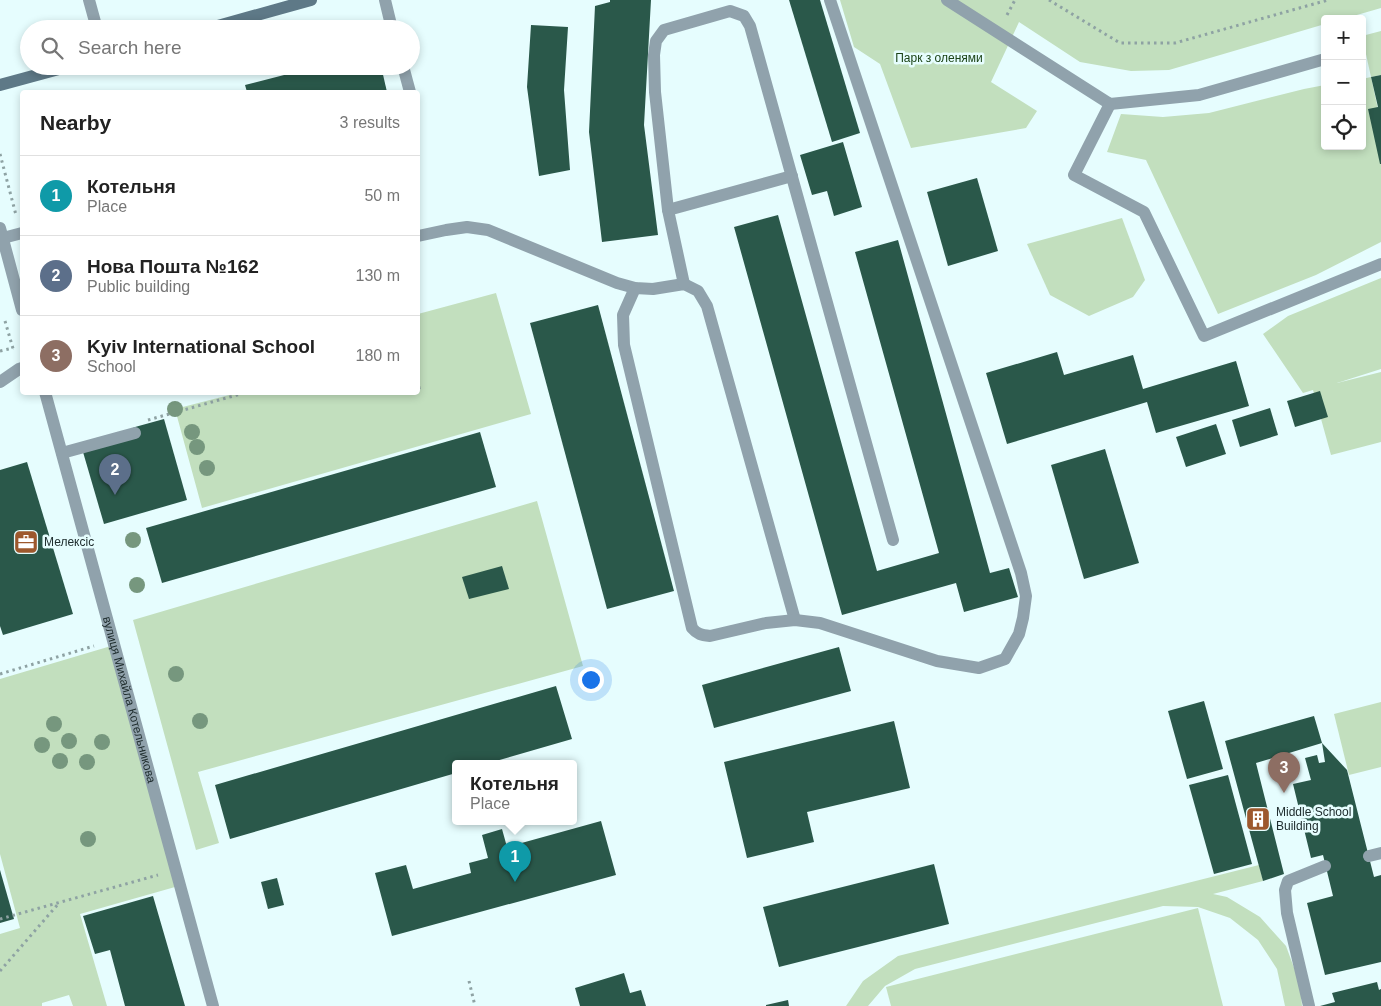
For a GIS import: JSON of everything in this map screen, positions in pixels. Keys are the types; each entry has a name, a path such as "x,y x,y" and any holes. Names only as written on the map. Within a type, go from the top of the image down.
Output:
{"main road":[{"path":"239,20 311,0"},
{"path":"0,85 37,75"}],"street":[{"path":"89,0 94,20"},
{"path":"385,0 390,20"},
{"path":"636,288 623,315 624,345 692,628 701,635 710,636 766,623 795,620 820,623 937,661 979,668 1004,659 1019,634 1023,618 1026,596 1021,573 830,0"},
{"path":"948,0 1110,104 1199,95 1322,60"},
{"path":"684,284 668,210 655,92 654,55 656,41 664,30 730,11 744,16 750,26 893,540"},
{"path":"405,75 409,90"},
{"path":"1110,104 1074,175 1144,212 1204,336 1381,264"},
{"path":"668,210 792,176"},
{"path":"420,236 467,227 488,230 617,283 636,288 653,289 684,284 698,291 707,306 795,620"},
{"path":"20,233 1,233 20,303"},
{"path":"0,382 20,370"},
{"name":"вулиця Михайла Котельникова","path":"46,395 213,1006"},
{"path":"62,453 135,433"},
{"path":"1309,1006 1288,913 1285,890 1288,881 1326,866"}],"path":[{"path":"1050,0 1057,2 1120,43 1175,44 1328,0"},
{"path":"0,154 20,226"},
{"path":"5,320 20,366"},
{"path":"0,351 13,348"},
{"path":"214,401 236,395"},
{"path":"0,674 94,646"},
{"path":"0,920 159,875"},
{"path":"0,970 59,903"},
{"path":"469,982 475,1006"}],"green space":[{"name":"Парк з оленями","path":"840,0 1381,0 1381,8 1357,15 1321,15 1321,25 1169,70 1131,71 1080,62 1019,22 991,82 1037,111 1026,128 911,148 880,64 854,47"},
{"path":"1381,31 1381,75 1371,77 1366,54 1366,35"},
{"path":"1371,77 1381,123 1381,242 1316,275 1218,314 1146,160 1107,152 1121,114 1163,117 1209,113 1321,86 1321,150 1366,150 1366,78"},
{"path":"1122,218 1145,280 1133,297 1089,316 1050,295 1027,244"},
{"path":"1381,278 1381,369 1337,383 1381,372 1381,442 1331,455 1313,390 1303,393 1263,334 1288,316"},
{"path":"496,293 531,414 202,508 175,409 229,395 420,395 420,313"},
{"path":"537,501 583,666 198,772 219,843 196,850 133,620"},
{"path":"111,646 175,887 80,914 107,1006 73,1006 69,995 42,1003 42,1006 0,1006 0,934 20,928 0,854 0,679"},
{"path":"1381,702 1381,767 1349,775 1334,714"},
{"path":"1259,865 1263,881 1213,894 1227,897 1260,917 1286,946 1300,984 1302,1006 1285,1006 1277,969 1258,940 1230,918 1198,907 1163,906 915,969 885,986 868,1006 846,1006 863,981 898,956"},
{"path":"1198,908 1223,1006 891,1006 886,987"}],"building":[{"path":"610,0 651,0 644,125 658,235 602,242 589,132 595,6 610,2"},
{"path":"789,0 820,0 860,133 832,142"},
{"path":"531,25 568,27 564,90 570,170 539,176 527,87"},
{"path":"284,75 383,75 387,90 246,90 245,85"},
{"path":"1381,75 1380,164 1368,109 1378,107 1371,77"},
{"path":"843,142 862,207 834,216 827,191 812,195 800,155"},
{"path":"977,178 998,251 948,266 927,192"},
{"path":"778,215 877,571 939,553 855,252 898,240 990,573 1009,568 1018,597 964,612 956,583 842,615 734,227"},
{"path":"598,305 674,591 607,609 530,323"},
{"path":"1057,352 1064,375 1133,355 1143,389 1236,361 1249,406 1156,433 1147,402 1007,444 986,373"},
{"path":"1320,391 1328,417 1295,427 1287,401"},
{"path":"1270,408 1278,435 1240,447 1232,420"},
{"path":"164,419 187,500 104,524 83,452 135,427"},
{"path":"1216,424 1226,454 1186,467 1176,437"},
{"path":"480,432 496,487 162,583 146,528"},
{"path":"1105,449 1139,563 1084,579 1051,465"},
{"name":"Мелексіc","path":"27,462 73,614 3,635 0,626 0,470"},
{"path":"502,566 509,589 469,599 462,577"},
{"path":"839,647 851,691 714,728 702,685"},
{"path":"556,686 572,739 499,760 452,760 452,774 230,839 215,785"},
{"path":"1204,701 1223,769 1187,779 1168,711"},
{"name":"Middle School Building","path":"1314,716 1322,743 1256,763 1284,874 1263,881 1225,741"},
{"path":"894,721 910,788 807,812 814,842 747,858 724,762"},
{"path":"1322,743 1347,770 1374,877 1381,875 1381,962 1325,975 1307,903 1333,896 1323,855 1311,858 1293,784 1311,780 1305,758 1317,755 1319,763 1325,762"},
{"path":"1228,775 1252,864 1214,874 1189,785"},
{"path":"601,821 616,875 392,936 375,873 406,865 413,889 471,873 469,863 488,858 482,835 502,829 507,847"},
{"path":"934,864 949,924 779,967 763,907"},
{"path":"0,870 14,919 0,923"},
{"path":"277,878 284,905 268,909 261,882"},
{"path":"153,896 185,1006 125,1006 110,950 95,954 83,916"},
{"path":"624,973 630,993 641,990 646,1006 580,1006 575,988"},
{"path":"1377,982 1379,990 1381,989 1381,1006 1320,1006 1335,1002 1332,993"},
{"path":"788,1000 789,1006 766,1006 766,1005"}],"place":[{"name":"Нова Пошта №162","path":"115,495"},
{"name":"Мелексіc","path":"26,542"},
{"name":"Kyiv International School","path":"1284,793"},
{"name":"Middle School Building","path":"1258,819"},
{"name":"Котельня","path":"515,882"}]}
